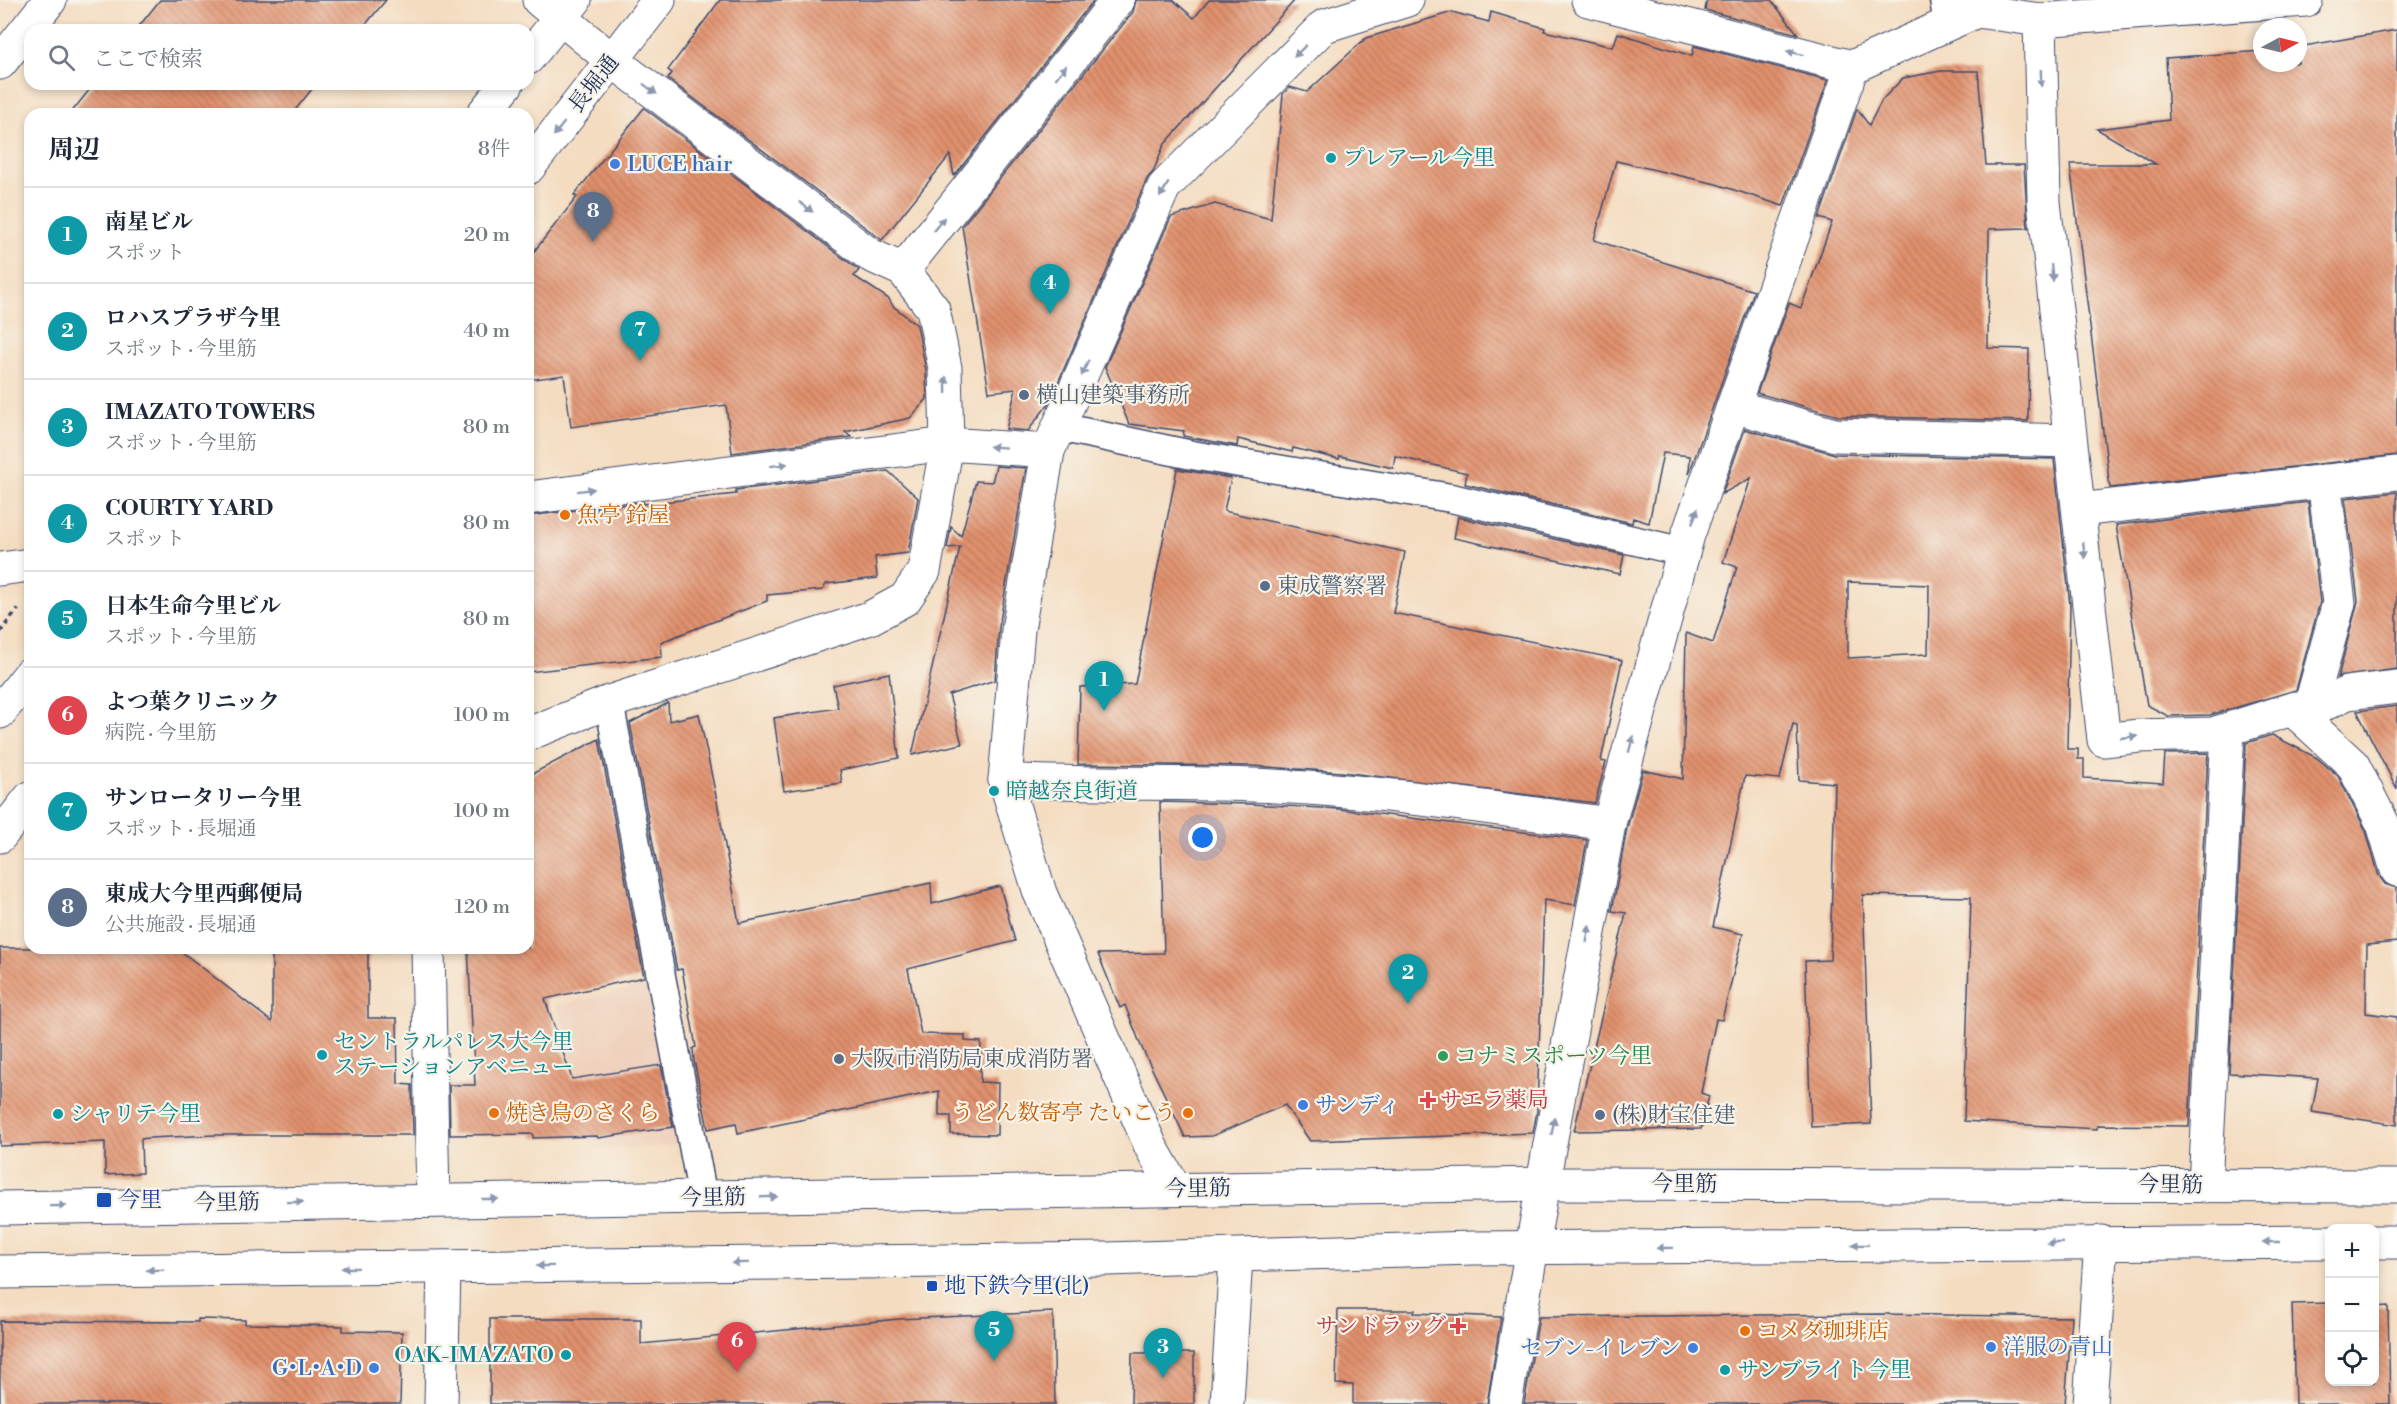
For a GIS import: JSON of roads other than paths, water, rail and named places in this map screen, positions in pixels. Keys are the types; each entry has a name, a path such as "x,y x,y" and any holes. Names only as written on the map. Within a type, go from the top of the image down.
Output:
{"main road":[{"path":"29,24 50,0"},
{"name":"長堀通","path":"534,160 660,0"},
{"path":"903,270 1118,0"},
{"path":"1175,1189 1151,1147 1040,893 1005,780 1018,630 1054,439 1164,187 1319,13 1407,0"},
{"path":"1588,0 1852,67 1962,9 2040,20 2306,0"},
{"path":"534,48 558,6 613,61 870,255 903,270 933,309 945,368 947,444 924,571 905,599 870,618 609,702 534,732"},
{"path":"2040,20 2044,202 2104,740 2139,736 2213,734 2295,708 2304,713 2353,765 2390,823 2397,870"},
{"path":"2,56 24,30"},
{"path":"1505,1404 1609,824 1684,552 1852,67"},
{"path":"488,108 502,90"},
{"path":"1733,406 1835,435 2070,441"},
{"path":"534,497 947,444 1054,439"},
{"path":"2079,510 2397,472"},
{"path":"2304,713 2339,603 2324,481"},
{"path":"0,569 24,566"},
{"path":"0,712 24,682"},
{"path":"2304,713 2347,693 2397,687"},
{"path":"2205,1186 2228,730"},
{"path":"1005,780 1074,784 1252,784 1396,795 1609,824"},
{"path":"0,836 24,806"},
{"path":"428,954 433,1200"},
{"name":"今里筋","path":"0,1208 1543,1184 2397,1186"},
{"path":"2090,1404 2101,1242"},
{"path":"0,1272 1236,1257 1473,1248 2325,1242"},
{"path":"2379,1242 2397,1242"},
{"path":"1227,1404 1236,1257"},
{"path":"441,1404 444,1267"}],"lane":[{"path":"1054,439 1192,455 1451,498 1684,552"},
{"path":"609,702 703,1198"}],"place":[{"name":"プレアール今里","path":"1331,158"},
{"name":"LUCE hair","path":"615,164"},
{"name":"東成大今里西郵便局","path":"593,242"},
{"name":"COURTY YARD","path":"1050,314"},
{"name":"サンロータリー今里","path":"640,361"},
{"name":"横山建築事務所","path":"1024,395"},
{"name":"魚亭 鈴屋","path":"565,515"},
{"name":"東成警察署","path":"1265,586"},
{"name":"南星ビル","path":"1104,711"},
{"name":"暗越奈良街道","path":"994,791"},
{"name":"ロハスプラザ今里","path":"1408,1004"},
{"name":"セントラルパレス大今里 ステーションアベニュー","path":"322,1055"},
{"name":"コナミスポーツ今里","path":"1443,1056"},
{"name":"大阪市消防局東成消防署","path":"839,1059"},
{"name":"サエラ薬局","path":"1428,1100"},
{"name":"サンディ","path":"1303,1105"},
{"name":"焼き鳥のさくら","path":"494,1113"},
{"name":"うどん数寄亭 たいこう","path":"1188,1113"},
{"name":"シャリテ今里","path":"58,1114"},
{"name":"(株)財宝住建","path":"1600,1115"},
{"name":"今里","path":"104,1200"},
{"name":"地下鉄今里(北)","path":"932,1286"},
{"name":"サンドラッグ","path":"1458,1326"},
{"name":"コメダ珈琲店","path":"1745,1331"},
{"name":"洋服の青山","path":"1991,1347"},
{"name":"セブン-イレブン","path":"1693,1348"},
{"name":"OAK-IMAZATO","path":"566,1355"},
{"name":"日本生命今里ビル","path":"994,1361"},
{"name":"G•L•A•D","path":"374,1368"},
{"name":"サンブライト今里","path":"1725,1370"},
{"name":"よつ葉クリニック","path":"737,1372"},
{"name":"IMAZATO TOWERS","path":"1163,1378"}]}
